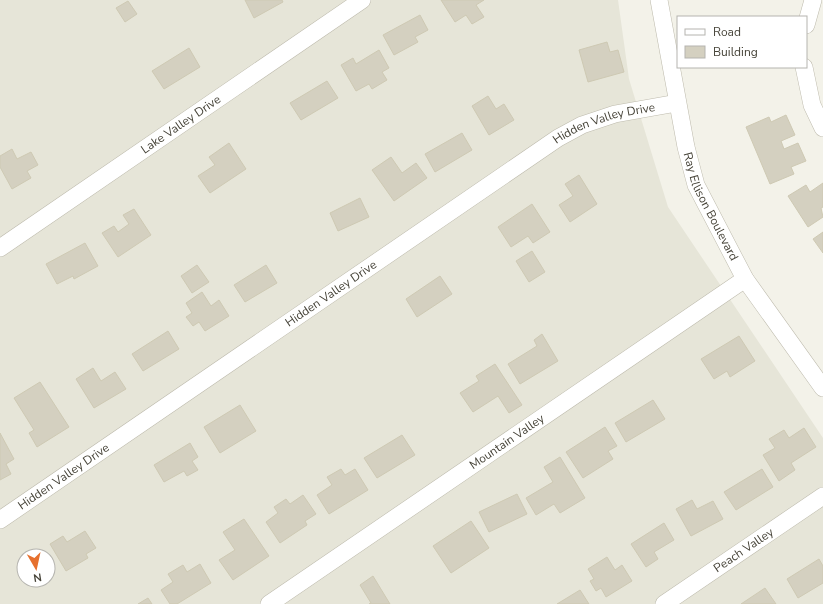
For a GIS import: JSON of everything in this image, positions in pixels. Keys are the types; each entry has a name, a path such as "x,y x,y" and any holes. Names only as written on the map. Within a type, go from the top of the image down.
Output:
{"street":[{"name":"Lake Valley Drive","path":"0,248 362,0"},
{"name":"Ray Ellison Boulevard","path":"659,0 677,103 686,148 696,185 745,279 823,388"},
{"path":"807,21 813,0"},
{"path":"804,68 812,105 823,128"},
{"name":"Hidden Valley Drive","path":"0,520 558,138 582,125 609,115 677,103"},
{"name":"Mountain Valley","path":"269,604 745,279"},
{"name":"Peach Valley","path":"664,604 823,496"}],"shaded area":[{"path":"0,0 618,0 629,79 668,207 823,438 823,604 0,604"}],"building":[{"path":"245,0 282,0 283,2 254,18"},
{"path":"441,0 484,0 476,5 484,17 472,24 466,15 455,22"},
{"path":"128,1 137,14 125,22 116,8"},
{"path":"420,15 428,30 415,37 418,42 394,55 383,35"},
{"path":"607,42 610,52 618,50 624,72 588,82 579,50"},
{"path":"189,48 200,67 164,89 152,71"},
{"path":"379,50 389,68 382,72 387,80 372,89 369,84 356,91 341,65 353,58 356,64"},
{"path":"327,81 338,98 301,120 290,103"},
{"path":"488,96 496,109 504,104 514,120 489,135 472,106"},
{"path":"786,115 795,135 781,141 784,149 798,143 806,161 791,167 794,174 770,184 746,127 769,117 771,122"},
{"path":"462,133 472,150 435,172 425,154"},
{"path":"229,143 246,169 210,193 198,176 215,165 209,157"},
{"path":"12,149 17,159 31,152 38,165 27,171 31,178 12,189 0,167 0,156"},
{"path":"391,157 402,173 416,163 427,178 394,201 372,170"},
{"path":"579,175 597,204 570,222 559,205 573,196 565,184"},
{"path":"823,183 823,207 821,208 823,217 808,227 788,196 806,185 810,192"},
{"path":"360,198 369,217 338,231 330,213"},
{"path":"532,204 550,232 533,243 528,236 511,247 498,227"},
{"path":"134,209 151,235 118,257 102,233 114,226 118,232 129,224 123,215"},
{"path":"823,232 823,253 813,239"},
{"path":"85,243 98,266 74,279 73,276 57,284 46,264"},
{"path":"532,251 545,272 529,282 516,261"},
{"path":"197,265 209,282 192,293 181,276"},
{"path":"266,265 277,283 245,302 234,285"},
{"path":"440,276 452,294 417,317 406,299"},
{"path":"202,292 211,306 219,300 229,316 205,331 199,322 193,326 186,317 192,313 186,303"},
{"path":"168,331 179,349 143,371 132,354"},
{"path":"542,334 558,361 520,384 508,364 537,346 534,340"},
{"path":"739,336 755,361 730,377 727,371 714,379 701,359"},
{"path":"495,364 522,405 509,413 498,396 473,412 460,393 479,381 476,376"},
{"path":"93,368 101,381 115,372 126,389 94,408 76,379"},
{"path":"40,382 69,427 37,447 29,433 34,430 14,398"},
{"path":"653,400 665,419 626,442 615,423"},
{"path":"240,405 256,431 220,453 204,427"},
{"path":"605,427 617,446 608,451 613,459 583,478 566,452"},
{"path":"804,428 816,447 791,463 795,470 779,481 763,455 775,448 769,439 784,430 789,438"},
{"path":"0,433 14,459 6,464 11,474 0,480"},
{"path":"402,435 415,455 377,478 364,458"},
{"path":"190,443 198,457 192,461 198,470 187,476 184,471 164,482 154,465"},
{"path":"560,457 585,498 560,513 554,504 536,515 526,498 553,482 544,467"},
{"path":"341,469 345,475 355,469 368,490 329,514 317,495 332,485 327,477"},
{"path":"762,469 773,487 736,510 724,492"},
{"path":"517,494 527,514 489,532 479,512"},
{"path":"303,495 316,514 305,521 307,525 280,543 266,522 278,513 274,507 286,499 290,504"},
{"path":"692,500 697,509 713,501 723,519 691,536 676,509"},
{"path":"244,519 269,556 233,580 219,560 235,550 223,532"},
{"path":"471,521 489,548 451,573 433,546"},
{"path":"664,523 674,540 654,552 658,559 646,567 631,544"},
{"path":"85,531 96,548 86,554 88,558 66,571 56,554 56,548 52,548 50,544 63,536 67,542"},
{"path":"607,557 615,570 622,565 632,581 606,597 601,588 596,591 590,581 594,579 588,569"},
{"path":"819,559 823,566 823,583 798,598 787,579"},
{"path":"200,564 211,583 177,604 170,604 161,590 173,582 168,574 183,565 187,572"},
{"path":"373,576 390,604 369,604 371,603 360,585"},
{"path":"765,588 776,604 741,604"},
{"path":"580,590 589,604 557,604"},
{"path":"148,598 152,604 138,604"}]}
